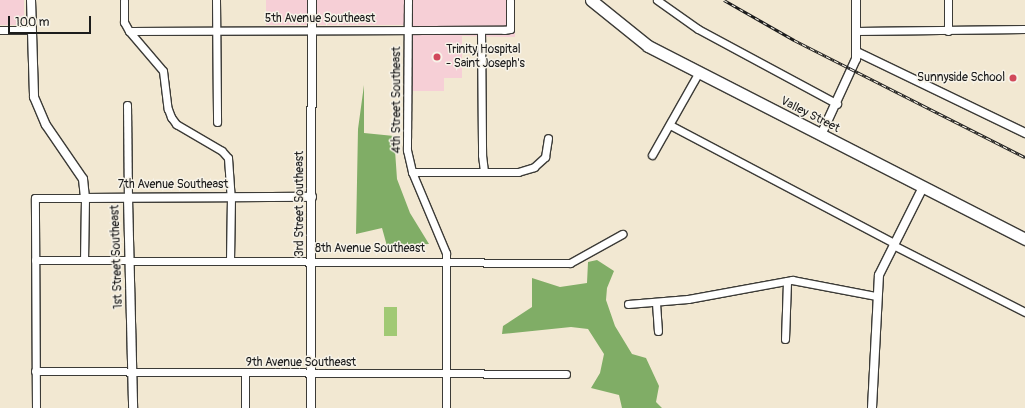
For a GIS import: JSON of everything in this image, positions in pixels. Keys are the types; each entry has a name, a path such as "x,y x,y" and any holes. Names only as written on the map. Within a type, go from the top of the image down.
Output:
{"main road":[{"name":"Valley Street","path":"591,0 648,46 1025,239"}],"street":[{"path":"31,0 34,97 46,125 83,178 85,198 84,260"},
{"path":"124,0 124,22 129,31 163,71 168,109 176,124 222,152 228,158 231,197 230,259"},
{"path":"216,0 216,122"},
{"name":"3rd Street Southeast","path":"311,408 313,260 312,0"},
{"name":"4th Street Southeast","path":"408,0 407,150 412,172 446,253 446,408"},
{"name":"5th Avenue Southeast","path":"129,31 510,29 510,0"},
{"path":"657,0 698,29 836,104"},
{"path":"821,135 854,66 857,52 856,0"},
{"path":"948,0 948,31"},
{"path":"856,31 948,31 1025,28"},
{"path":"0,30 31,30"},
{"path":"481,30 482,155 484,171"},
{"path":"857,52 1025,133"},
{"path":"652,155 699,72"},
{"name":"1st Street Southeast","path":"127,105 128,198 131,261 130,372 132,408"},
{"path":"670,125 1025,312"},
{"path":"412,172 518,172 534,167 545,157 548,138"},
{"path":"872,408 876,296 879,275 923,188"},
{"name":"7th Avenue Southeast","path":"35,260 35,198 312,197"},
{"name":"8th Avenue Southeast","path":"35,260 131,261 230,259 570,263 622,234"},
{"path":"35,260 36,408"},
{"path":"628,304 656,303 787,281 876,296"},
{"path":"785,339 787,281"},
{"path":"656,303 658,332"},
{"name":"9th Avenue Southeast","path":"35,371 246,374 446,372 566,374"},
{"path":"245,408 246,374"}],"shaded area":[{"path":"0,0 24,0 24,25 0,25"},
{"name":"Trinity Hospital - Saint Joseph's","path":"266,0 515,0 515,37 462,36 462,78 444,78 444,91 412,91 412,25 266,25"}],"green space":[{"path":"364,85 364,133 394,136 397,179 410,213 429,244 387,246 382,228 356,234 358,129"},
{"path":"597,260 614,271 607,288 606,300 615,326 632,354 646,358 659,386 656,402 662,408 622,408 619,395 591,388 600,373 604,354 588,329 571,327 502,334 503,326 532,307 532,278 560,287 587,283 588,262"},
{"path":"384,307 397,307 397,336 384,336"}],"railway":[{"path":"724,0 794,40 1025,157"}],"place":[{"name":"Trinity Hospital - Saint Joseph's","path":"437,57"},
{"name":"Sunnyside School","path":"1013,78"}]}
